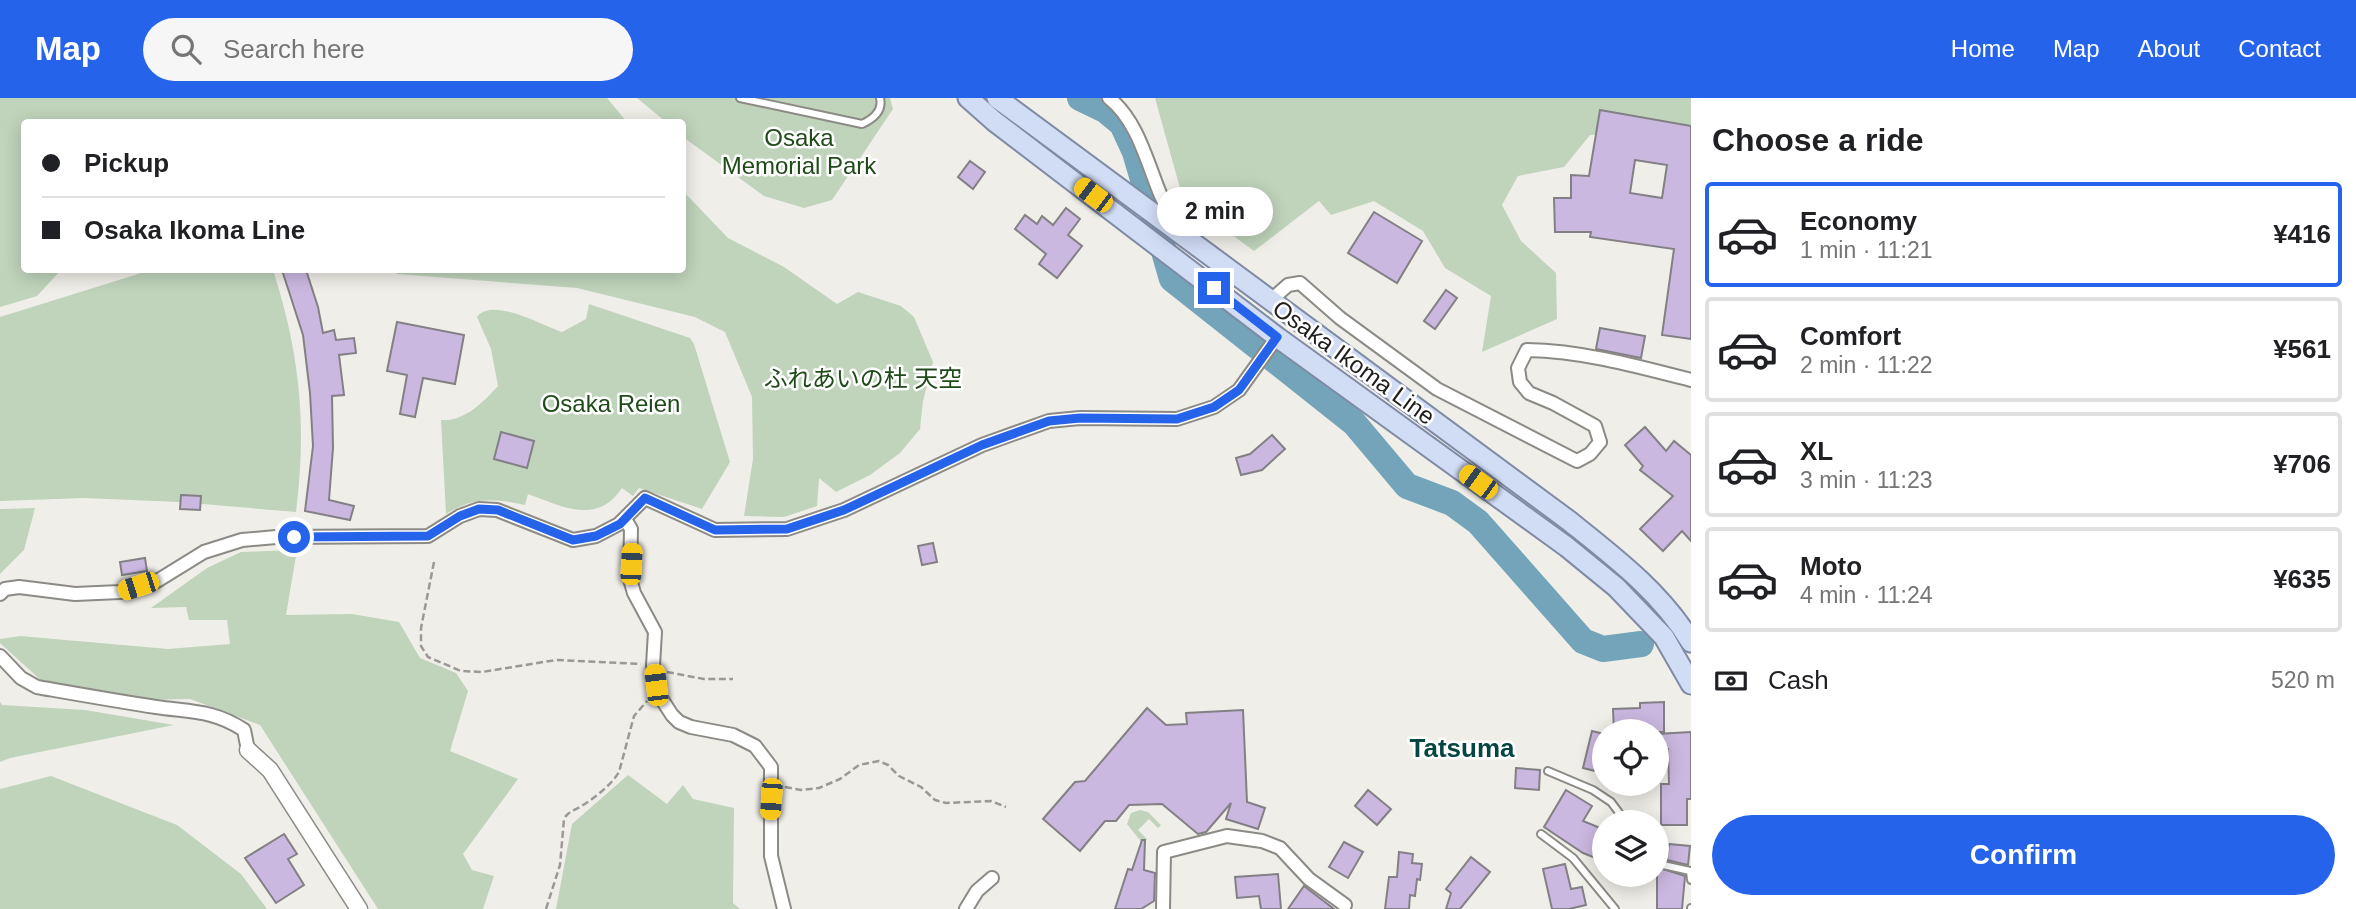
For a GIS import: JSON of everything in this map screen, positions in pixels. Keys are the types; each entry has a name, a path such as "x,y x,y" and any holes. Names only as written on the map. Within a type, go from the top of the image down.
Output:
{"main road":[{"name":"Osaka Ikoma Line","path":"968,98 994,121 1172,255 1274,341 1567,547 1616,587 1664,637 1691,684"},
{"name":"Osaka Ikoma Line","path":"997,98 1568,520 1626,566 1684,618 1691,642"}],"street":[{"path":"1109,98 1119,106 1143,147 1172,227"},
{"path":"1270,301 1288,285 1300,283 1340,318 1437,389 1577,461 1590,454 1600,442 1595,426 1529,393 1520,382 1518,368 1527,350 1614,360 1691,380"},
{"path":"0,594 5,589 19,587 75,594 120,592 157,580 204,552 242,540 276,537 428,536 460,516 479,509 498,510 573,540 596,536 620,524 645,498 715,530 787,529 844,510 982,445 1049,421 1080,418 1177,419 1214,407 1239,390 1274,341"},
{"path":"625,519 631,529 630,579 634,593 655,632 653,665 660,695 679,722 733,735 755,746 771,767 769,816 772,856 784,909"},
{"path":"0,656 20,678 37,687 159,707 193,709 228,719 244,730 248,750 270,770 359,909"},
{"path":"1163,909 1164,852 1227,836 1262,841 1280,848 1309,879 1347,908"},
{"path":"966,909 977,891 992,878"}],"lane":[{"path":"740,98 862,124 878,113 880,98"},
{"path":"1548,771 1593,790 1617,810"},
{"path":"1541,834 1573,858 1615,909"},
{"path":"1669,866 1690,871 1691,880"}],"path":[{"path":"434,562 421,628 421,646 428,657 461,671 482,672 556,660 653,665 663,671 704,679 733,679"},
{"path":"546,909 560,865 562,831 567,813 585,804 614,780 619,772 634,716 650,698 660,695"},
{"path":"772,783 800,790 819,788 840,779 859,765 879,761 888,765 899,776 921,787 935,800 946,803 991,801 1006,807"}],"green space":[{"path":"0,98 607,98 624,119 21,119 21,273 58,273 37,296 0,307"},
{"name":"Osaka Memorial Park","path":"637,98 890,98 893,109 832,200 804,208 764,196 686,139 686,119 662,119"},
{"path":"1155,98 1691,98 1691,150 1633,133 1590,135 1564,167 1518,176 1502,205 1521,241 1556,273 1557,319 1482,352 1491,296 1445,268 1423,231 1374,201 1331,215 1319,201 1254,251 1183,199"},
{"name":"ふれあいの杜 天空","path":"686,194 728,238 784,267 837,304 858,292 901,306 914,317 933,362 923,401 920,429 900,453 870,475 836,492 819,478 817,506 784,517 744,516 753,459 752,397 725,332 695,317 577,288 397,274 686,273"},
{"path":"141,273 274,273 290,331 299,390 301,449 296,512 179,502 84,498 0,501 0,317"},
{"name":"Osaka Reien","path":"589,304 690,338 694,344 730,462 702,509 639,488 633,496 622,488 612,500 590,510 566,507 528,494 525,505 484,500 466,504 446,514 441,420 450,420 466,414 498,386 491,349 477,317 484,311 505,311 562,332 586,319"},
{"path":"35,508 24,550 0,574 0,509"},
{"path":"297,550 286,615 352,614 399,622 420,658 456,673 468,691 450,751 518,779 463,854 472,870 494,876 483,909 378,909 260,725 190,699 144,700 44,683 0,643 0,639 20,636 168,649 230,644 227,620 189,620 186,607 151,608 207,568 241,552"},
{"path":"0,702 2,705 85,710 174,725 0,762"},
{"path":"628,775 667,804 683,785 693,799 734,808 733,903 740,909 556,909 572,824"},
{"path":"51,776 177,825 241,874 267,909 0,909 0,789"},
{"path":"1140,810 1148,812 1161,825 1158,828 1149,819 1138,830 1147,839 1143,844 1127,824 1131,813"}],"building":[{"path":"1600,110 1691,126 1691,339 1662,335 1674,249 1590,237 1591,232 1555,232 1554,198 1571,198 1571,175 1589,176","holes":["1635,160 1667,165 1662,198 1630,193"]},
{"path":"970,161 985,172 973,189 958,177"},
{"path":"1066,208 1080,219 1068,235 1082,246 1057,278 1039,264 1046,254 1015,229 1025,215 1037,224 1042,216 1053,225"},
{"path":"1374,212 1422,241 1397,283 1348,253"},
{"path":"283,273 307,273 323,333 334,330 336,340 354,338 356,353 339,355 344,395 332,396 333,448 329,500 354,506 350,520 305,511 313,446 303,335"},
{"path":"1446,290 1457,298 1435,329 1424,321"},
{"path":"397,322 464,335 455,384 423,378 415,417 400,414 407,375 387,371"},
{"path":"1600,328 1645,336 1641,358 1596,349"},
{"path":"1645,427 1666,451 1674,441 1691,455 1691,541 1682,531 1663,551 1640,529 1673,496 1640,470 1643,466 1625,445"},
{"path":"501,432 534,441 527,468 494,459"},
{"path":"1272,435 1285,449 1262,470 1241,475 1236,458 1250,454"},
{"path":"181,495 201,496 200,510 180,509"},
{"path":"933,543 937,562 922,565 918,546"},
{"path":"145,558 147,571 122,575 120,562"},
{"path":"1664,702 1664,719 1613,719 1613,709 1640,708 1640,703"},
{"path":"1147,708 1166,725 1187,724 1186,713 1243,710 1247,802 1265,808 1258,829 1226,819 1231,803 1206,832 1198,834 1162,804 1129,805 1116,821 1105,821 1080,851 1043,819 1075,782 1085,781"},
{"path":"1592,731 1592,770 1583,768"},
{"path":"1691,732 1691,799 1687,799 1687,825 1669,825 1669,810 1661,810 1661,796 1669,796 1669,733"},
{"path":"1516,768 1540,770 1539,790 1515,788"},
{"path":"1368,790 1391,809 1377,825 1355,806"},
{"path":"1566,790 1592,806 1583,821 1592,825 1592,857 1583,853 1544,827"},
{"path":"284,834 297,854 288,859 304,885 276,903 245,858"},
{"path":"1142,840 1145,840 1144,870 1155,873 1154,901 1141,909 1115,909 1128,869 1132,870"},
{"path":"1344,842 1363,852 1348,878 1329,867"},
{"path":"1669,844 1690,846 1688,865 1669,860"},
{"path":"1399,852 1413,854 1412,863 1422,864 1420,880 1417,879 1415,896 1410,895 1409,909 1385,909 1389,877 1397,877"},
{"path":"1471,857 1490,872 1460,909 1446,909 1451,893 1446,889"},
{"path":"1565,864 1571,889 1582,887 1586,905 1552,909 1543,869"},
{"path":"1669,871 1685,876 1682,909 1657,909 1657,887 1669,887"},
{"path":"1278,874 1281,909 1261,909 1259,896 1237,898 1235,877"},
{"path":"1304,886 1317,896 1334,909 1288,909"}],"waterway":[{"path":"1080,98 1105,110 1122,124 1135,152 1172,279 1354,423 1407,486 1452,503 1478,522 1583,641 1603,649 1641,644"}],"district":[{"name":"Tatsuma","path":"1462,748"}],"route":[{"path":"294,537 428,536 460,516 479,509 498,510 521,517 573,540 596,536 620,524 645,498 715,530 787,529 844,510 982,445 1049,421 1080,418 1177,419 1214,407 1239,390 1277,337 1214,288"}]}
